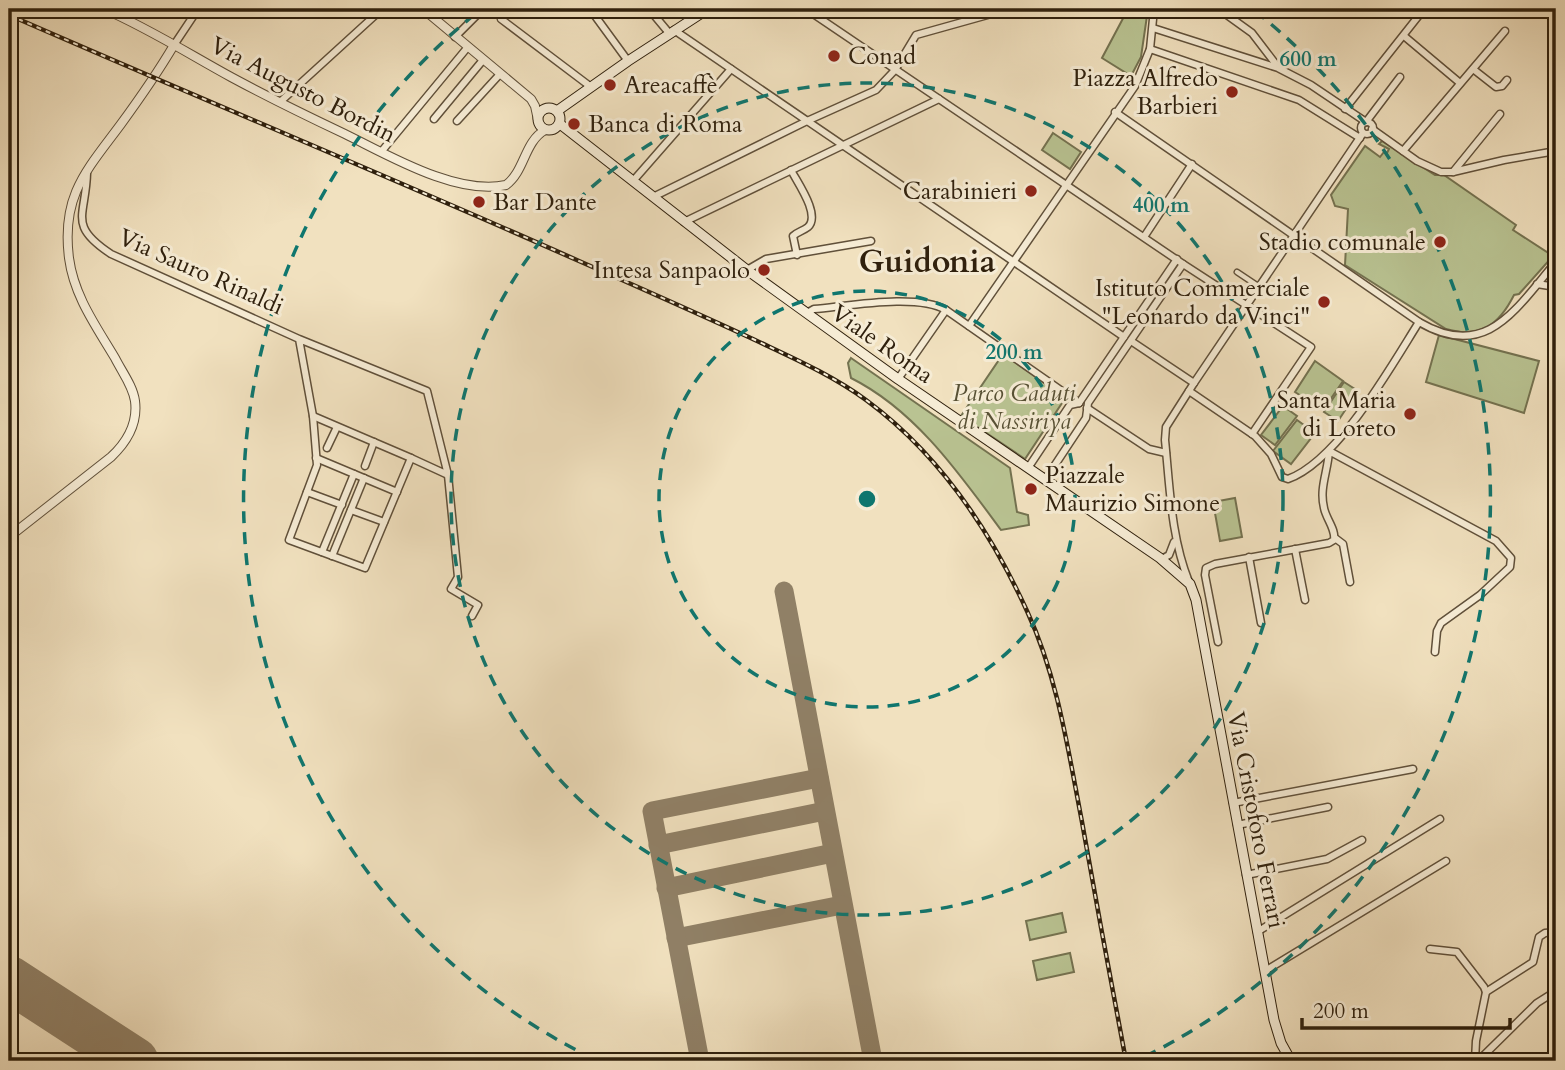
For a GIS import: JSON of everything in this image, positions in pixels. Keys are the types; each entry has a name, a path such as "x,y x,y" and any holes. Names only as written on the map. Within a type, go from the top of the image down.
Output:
{"main road":[{"path":"558,111 708,9"},
{"path":"545,108 558,111 560,124 555,129 545,130 538,121 540,113 545,108"},
{"name":"Viale Roma","path":"560,124 579,142 747,270 898,379 1162,559 1190,584"},
{"name":"Via Cristoforo Ferrari","path":"1190,584 1196,600 1277,1032 1291,1061"}],"street":[{"name":"Via Augusto Bordin","path":"104,9 280,102 439,178 491,187 506,185 513,179 536,136"},
{"path":"9,537 115,454 127,440 134,423 136,407 132,388 81,300 72,276 68,245 69,220 77,187 87,168 155,77 198,9"},
{"path":"280,102 382,9"},
{"path":"423,9 531,99 538,121 536,136"},
{"path":"455,37 483,9"},
{"path":"590,9 628,61"},
{"path":"649,9 672,31 1194,383"},
{"path":"806,9 1311,348 1252,434"},
{"path":"653,197 876,90 895,70 916,35 1009,9"},
{"path":"969,326 1137,82 1150,49 1154,9"},
{"path":"1245,9 1227,15 1252,33 1278,68"},
{"path":"1345,108 1424,9"},
{"path":"500,19 591,87"},
{"path":"1153,28 1278,68 1315,87 1432,169 1453,172 1556,151"},
{"path":"1403,150 1505,32"},
{"path":"1404,36 1460,83"},
{"path":"381,152 467,48"},
{"path":"1150,49 1299,100 1362,135"},
{"path":"434,119 483,60"},
{"path":"633,181 731,69"},
{"path":"1473,69 1496,87 1501,87 1507,80"},
{"path":"457,121 500,74"},
{"path":"1362,135 1361,127 1400,77"},
{"path":"684,222 939,99"},
{"path":"1115,112 1419,322 1451,336 1482,334 1504,320 1556,262"},
{"path":"1453,172 1500,114"},
{"path":"1190,584 1175,537 1166,453 1166,427 1258,286 1362,135 1372,129"},
{"path":"536,136 545,130"},
{"path":"1144,237 1192,164"},
{"name":"Via Sauro Rinaldi","path":"87,168 82,220 84,230 93,241 111,254 299,339 426,391 448,475"},
{"path":"790,170 810,205 812,219 808,226 793,236 797,255"},
{"path":"747,270 766,259 871,241"},
{"path":"1045,480 1086,418 1087,408 1179,261 1182,252"},
{"path":"1237,272 1258,286"},
{"path":"1537,284 1556,287"},
{"path":"807,313 814,309 910,302 931,304 946,310 1079,403"},
{"path":"898,379 946,310"},
{"path":"1189,391 1252,434 1271,454 1282,477 1295,477 1329,452 1347,430 1419,322"},
{"path":"299,339 313,416 317,465 289,540 365,569 411,458"},
{"path":"1028,467 1070,405 1079,403 1128,339"},
{"path":"1087,408 1149,449 1166,453"},
{"path":"313,416 448,475 458,577 451,589 478,605 472,616"},
{"path":"327,448 337,426"},
{"path":"365,466 374,442"},
{"path":"1329,452 1322,498 1335,538 1343,544 1350,582"},
{"path":"1329,452 1496,541 1511,558 1510,567 1480,595 1442,621 1437,629 1435,652"},
{"path":"316,458 397,492"},
{"path":"322,552 354,474"},
{"path":"332,556 364,478"},
{"path":"307,492 342,505"},
{"path":"351,510 384,522"},
{"path":"1162,559 1171,551 1175,537"},
{"path":"1218,642 1205,570 1215,564 1329,543 1335,538"},
{"path":"1295,549 1305,600"},
{"path":"1250,557 1261,623"},
{"path":"1233,803 1413,769"},
{"path":"1237,825 1328,807"},
{"path":"1257,932 1440,818"},
{"path":"1246,875 1329,859 1362,840"},
{"path":"1265,971 1446,861"},
{"path":"1486,992 1530,965 1535,957 1539,937 1545,933 1556,932"},
{"path":"1430,949 1457,952 1482,982 1486,992 1476,1041 1476,1061"},
{"path":"1476,1061 1537,1003 1556,991"}],"green space":[{"path":"1128,9 1148,9 1141,57 1131,76 1102,58"},
{"path":"1053,133 1081,152 1070,169 1042,150"},
{"name":"Stadio comunale","path":"1382,141 1435,175 1444,175 1516,225 1513,230 1553,256 1519,294 1514,295 1495,322 1487,327 1469,332 1446,329 1345,265 1348,209 1335,206 1331,195 1365,146 1380,157 1384,152 1387,153 1389,149 1379,144"},
{"path":"1439,335 1539,361 1524,413 1426,382"},
{"name":"Parco Caduti di Nassiriya","path":"1003,354 1066,397 1025,459 961,416"},
{"path":"851,358 1010,468 1017,512 1028,515 1029,525 1001,530 952,465 916,425 874,391 851,378 848,363"},
{"path":"1315,361 1343,381 1323,410 1295,392"},
{"path":"1344,382 1358,391 1338,421 1324,412"},
{"path":"1283,406 1297,416 1275,445 1261,435"},
{"path":"1297,420 1315,433 1291,464 1273,451"},
{"path":"1235,498 1242,537 1220,541 1213,502"},
{"path":"1062,913 1066,932 1030,940 1026,921"},
{"path":"1070,953 1074,972 1037,980 1033,961"}],"taxiway":[{"path":"784,591 873,1061"},
{"path":"700,1061 652,811 819,778"},
{"path":"658,845 825,811"},
{"path":"666,888 833,853"},
{"path":"676,938 842,905"}],"runway":[{"path":"9,979 135,1061"}],"railway":[{"path":"9,15 733,330 840,383 892,421 939,469 960,495 996,551 1038,636 1067,741 1126,1061"}],"place":[{"name":"Conad","path":"834,56"},
{"name":"Areacaffè","path":"610,85"},
{"name":"Piazza Alfredo Barbieri","path":"1232,92"},
{"name":"Banca di Roma","path":"574,124"},
{"name":"Carabinieri","path":"1031,191"},
{"name":"Bar Dante","path":"479,202"},
{"name":"Stadio comunale","path":"1440,242"},
{"name":"Intesa Sanpaolo","path":"764,270"},
{"name":"Istituto Commerciale \"Leonardo da Vinci\"","path":"1324,302"},
{"name":"Santa Maria di Loreto","path":"1410,414"},
{"name":"Piazzale Maurizio Simone","path":"1031,489"}],"district":[{"name":"Guidonia","path":"927,262"}]}
